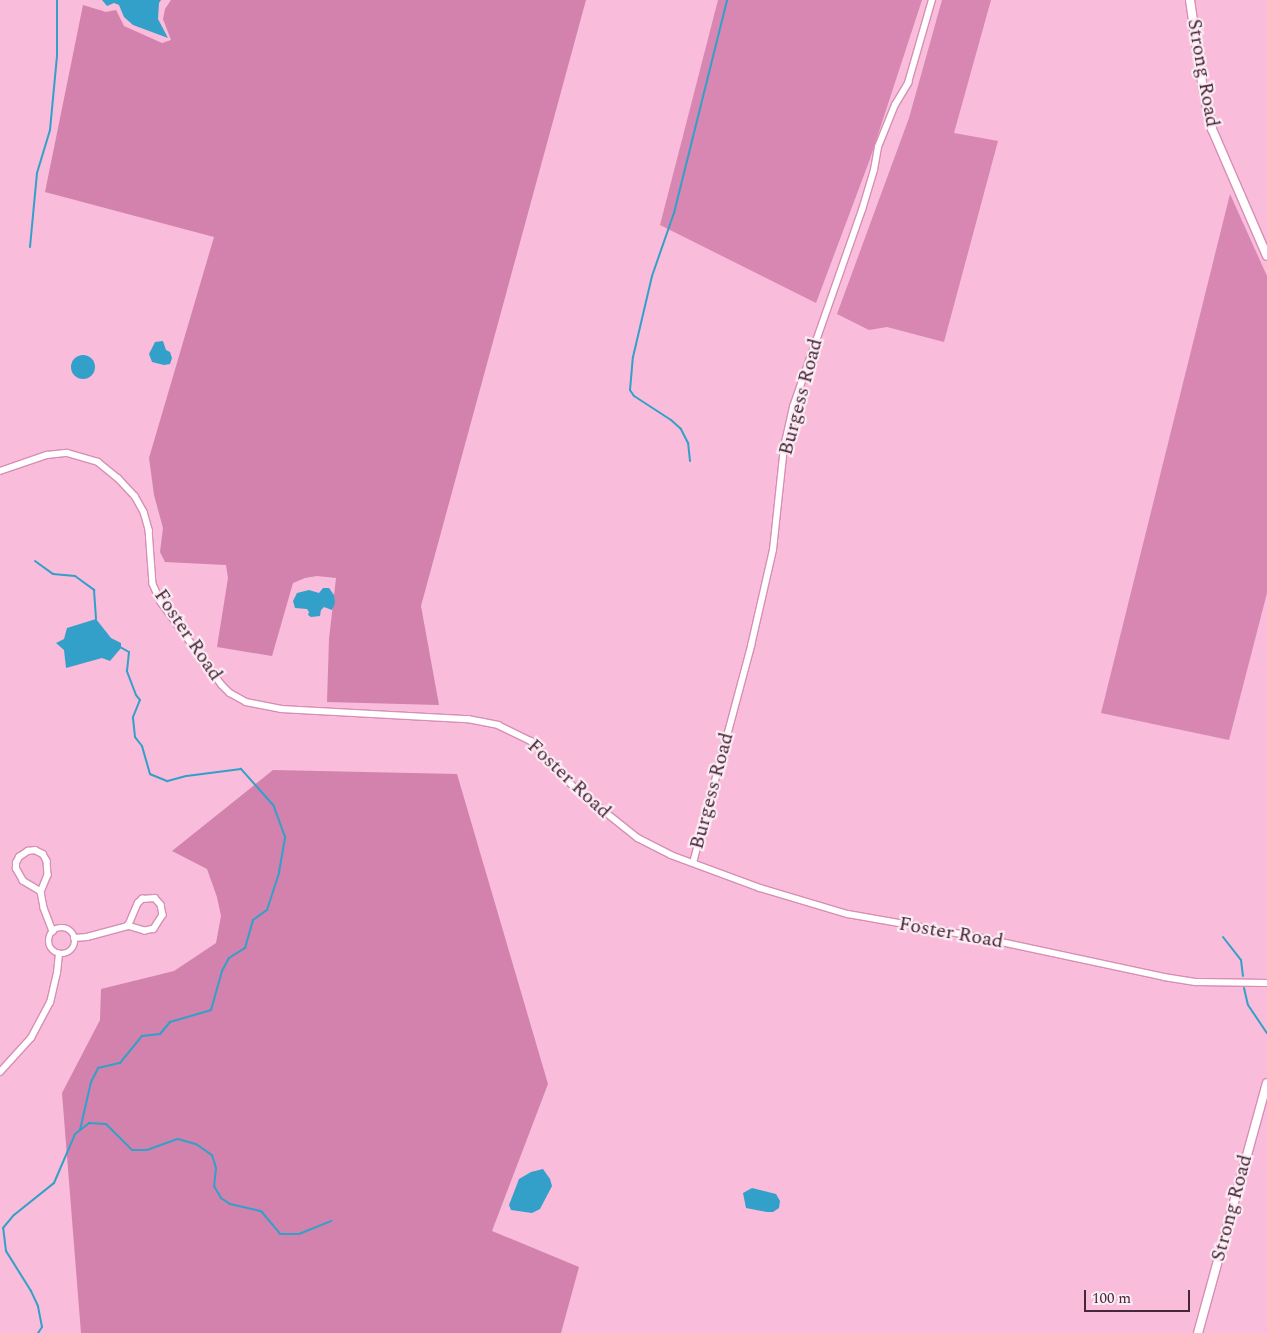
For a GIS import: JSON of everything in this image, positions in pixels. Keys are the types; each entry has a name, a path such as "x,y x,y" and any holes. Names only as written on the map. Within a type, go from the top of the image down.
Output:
{"street":[{"name":"Burgess Road","path":"693,863 751,646 773,550 784,447 793,407 862,210 874,170 878,147 894,105 908,82 932,0"},
{"name":"Strong Road","path":"1190,0 1203,89 1212,129 1267,256"},
{"name":"Foster Road","path":"0,471 47,455 67,453 98,462 118,478 135,496 146,516 150,537 152,574 157,594 222,685 237,698 253,704 281,709 468,719 508,728 535,744 574,787 625,829 658,849 794,899 874,920 987,939 1181,980 1267,983"},
{"path":"41,892 23,882 16,869 19,857 28,851 35,850 43,854 47,861 48,875 41,892 44,908 53,932 49,943 54,951 59,954 69,952 74,944 74,938 69,930 61,928 53,932"},
{"path":"74,938 87,937 128,926 145,930 154,929 163,915 162,905 155,898 142,899 138,903 128,926"},
{"path":"0,1072 31,1038 50,1003 59,954"},
{"name":"Strong Road","path":"1198,1333 1267,1083"}],"shaded area":[{"path":"171,0 586,0 421,606 439,705 327,702 329,639 336,578 317,576 293,583 272,656 217,647 228,578 226,565 165,562 160,552 163,528 154,495 149,458 214,237 45,192 83,5 106,12 116,10 124,26 162,43 171,40 163,19 165,9"},
{"path":"718,0 922,0 870,159 816,303 660,225"},
{"path":"942,0 991,0 954,133 998,141 944,342 887,327 869,330 837,314 909,118"},
{"path":"1230,194 1267,276 1267,593 1229,740 1101,713"},
{"path":"273,770 457,774 548,1084 492,1231 579,1267 561,1333 81,1333 62,1093 100,1020 101,989 174,971 216,943 221,916 217,897 207,869 172,851"}],"water":[{"path":"102,0 161,0 159,3 158,19 168,38 133,25 124,17 119,5 114,3 107,6"},
{"path":"163,341 166,350 170,352 172,358 170,364 164,365 152,362 149,354 155,342"},
{"path":"83,355 91,359 95,367 91,375 83,379 75,375 71,367 75,359"},
{"path":"323,588 329,588 334,595 335,603 332,610 324,607 321,610 320,616 311,617 308,615 307,609 295,608 293,601 297,593 309,590 319,593"},
{"path":"96,619 111,638 121,643 121,648 110,661 102,658 66,668 64,650 56,643 64,639 67,628"},
{"path":"543,1169 550,1179 552,1186 540,1209 532,1213 511,1210 509,1205 519,1179 531,1172"},
{"path":"752,1188 776,1194 780,1201 779,1208 773,1212 767,1212 746,1208 743,1193"}],"waterway":[{"path":"30,247 37,173 50,130 57,56 57,0"},
{"path":"690,461 688,443 681,429 671,420 634,396 630,390 633,357 652,276 674,213 727,0"},
{"path":"35,561 53,574 75,576 94,590 96,619"},
{"path":"80,1130 91,1082 98,1068 120,1063 142,1036 160,1034 170,1022 211,1010 222,971 229,958 245,948 253,920 267,910 279,872 285,837 274,806 241,769 186,776 167,781 150,774 142,746 135,737 133,717 140,700 136,695 127,671 129,652 120,647"},
{"path":"1223,937 1241,960 1243,976"},
{"path":"1244,988 1248,1005 1267,1033"},
{"path":"38,1333 42,1327 38,1306 6,1251 3,1228 14,1215 54,1183 75,1134 89,1123 106,1124 132,1150 147,1150 178,1139 196,1144 212,1155 216,1168 214,1186 221,1198 230,1204 261,1211 280,1234 299,1234 331,1221"}]}
